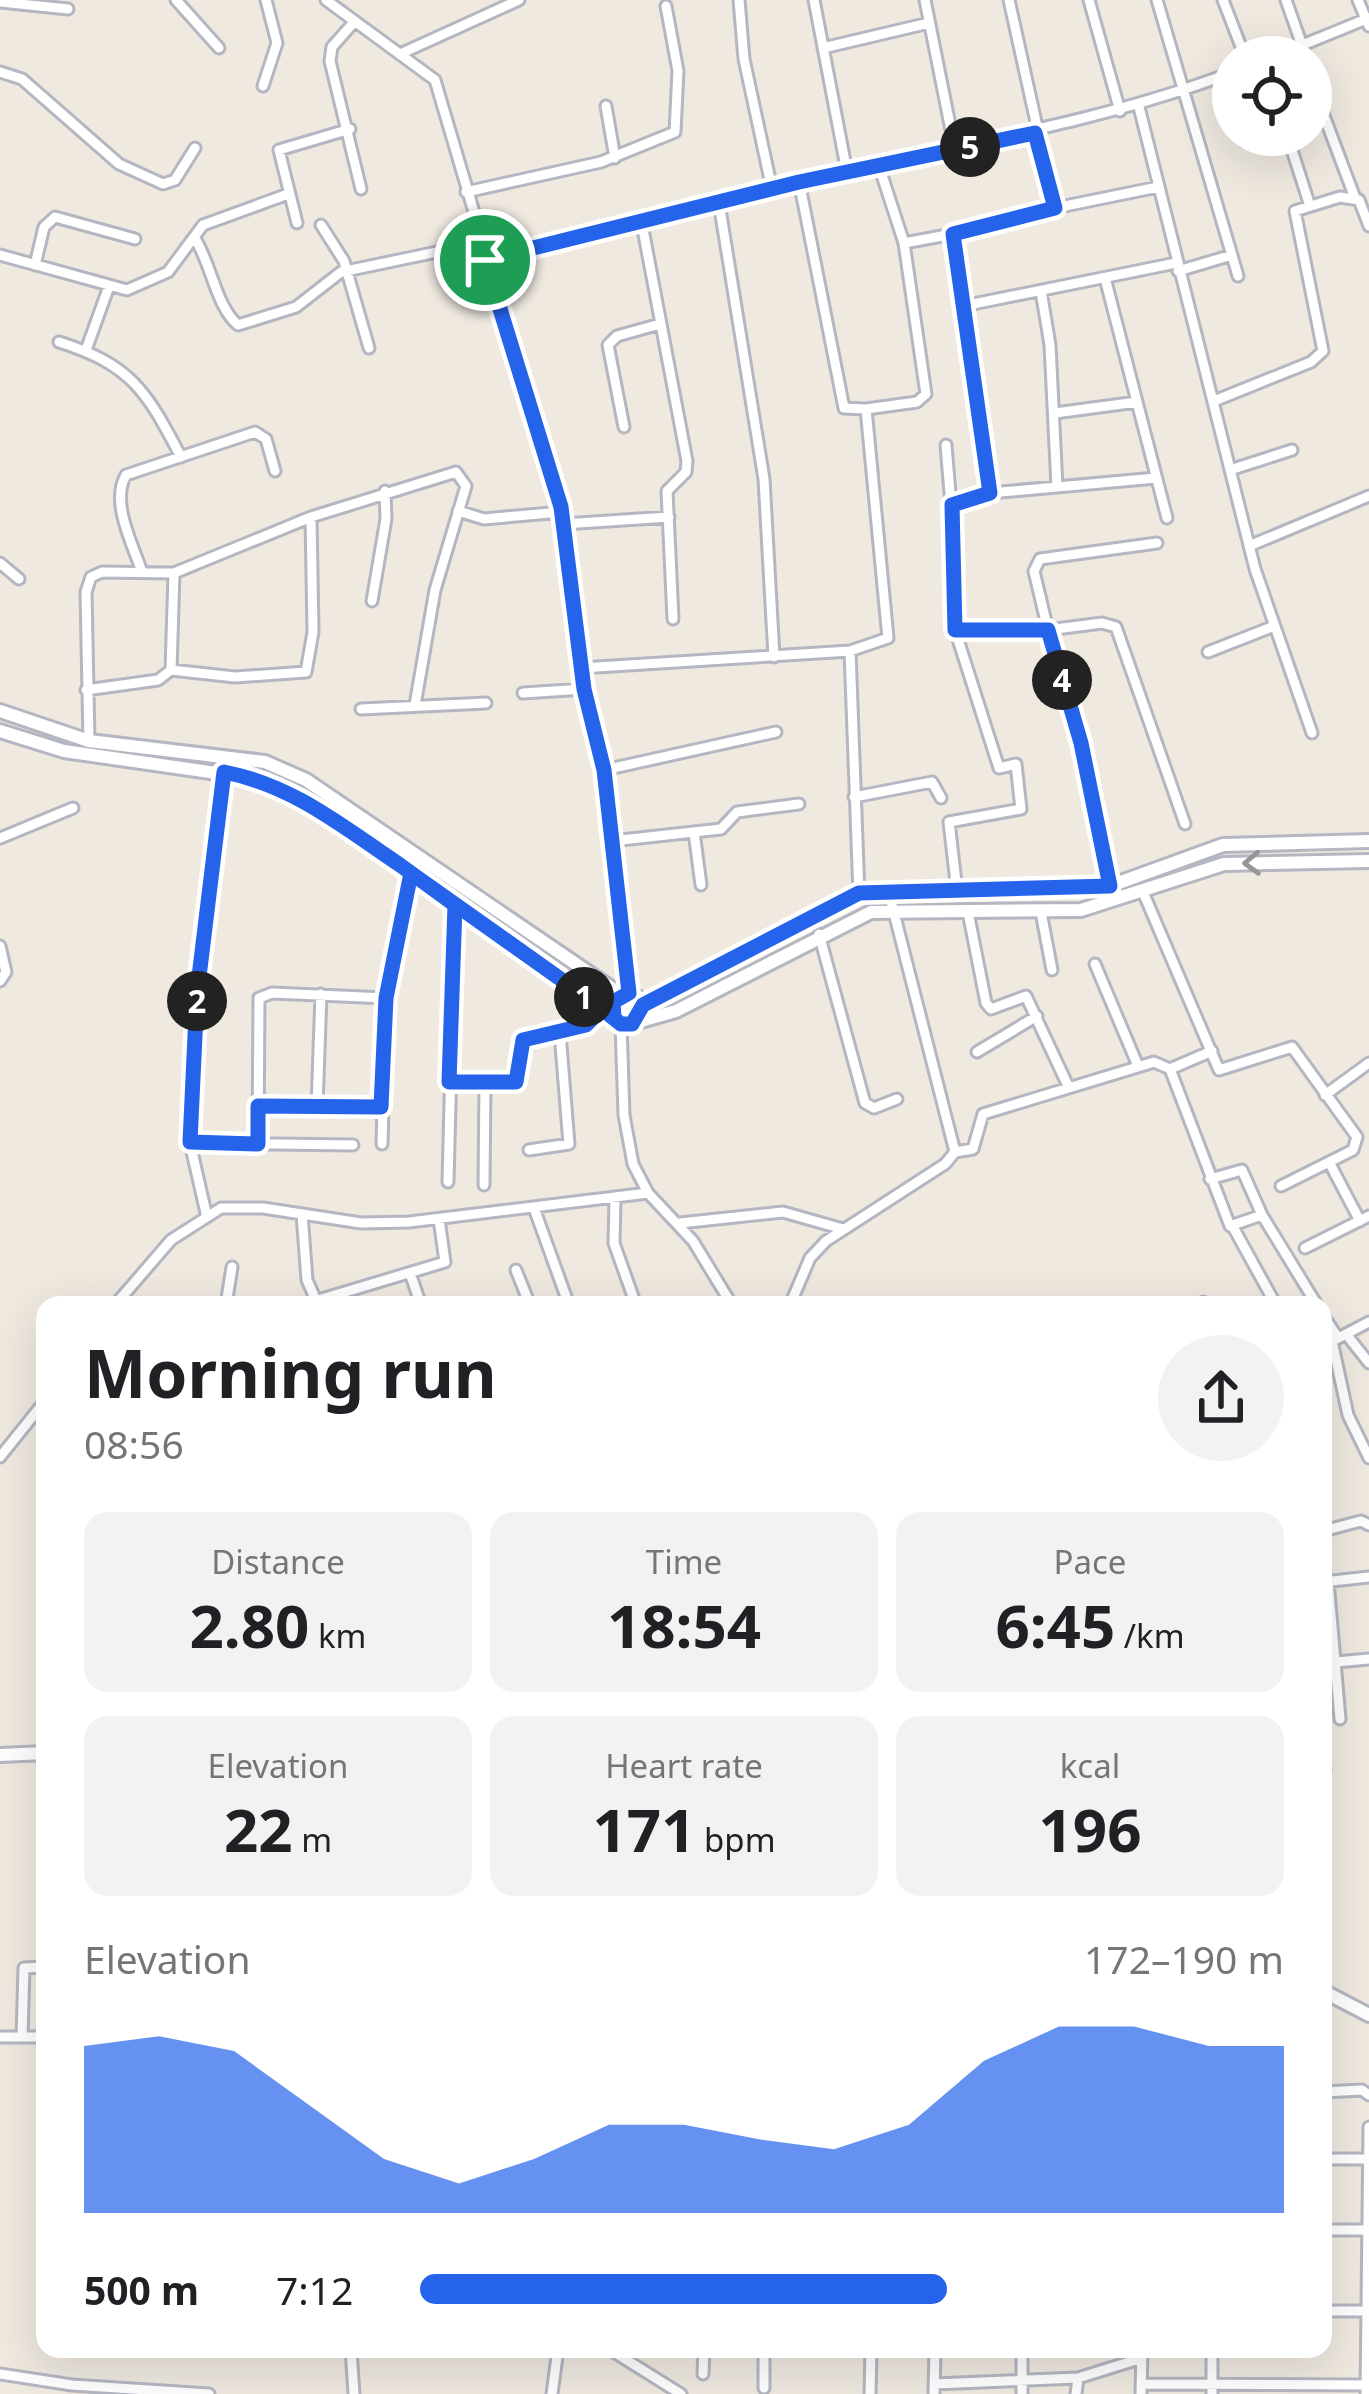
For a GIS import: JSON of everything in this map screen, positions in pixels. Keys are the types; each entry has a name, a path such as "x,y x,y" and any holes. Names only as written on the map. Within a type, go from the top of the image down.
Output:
{"street":[{"path":"176,0 219,49"},
{"path":"263,86 277,43 266,0"},
{"path":"326,0 435,80 562,518 584,689 604,770 612,841 625,993 611,1007 627,1140 649,1193 680,1223 726,1296"},
{"path":"400,54 519,0"},
{"path":"739,0 744,58 772,189"},
{"path":"814,0 847,172"},
{"path":"925,0 955,150"},
{"path":"1009,0 1055,208"},
{"path":"1089,0 1120,111"},
{"path":"1157,0 1238,276"},
{"path":"1223,0 1237,36"},
{"path":"1286,0 1301,36"},
{"path":"1326,36 1368,21 1358,0"},
{"path":"0,2 68,9"},
{"path":"466,192 615,158 679,128 678,71 666,6"},
{"path":"355,21 331,54 361,189"},
{"path":"824,48 929,23"},
{"path":"0,72 22,79 118,164 163,184 175,180 195,148"},
{"path":"485,260 799,182 1035,133 1139,106 1212,80"},
{"path":"606,106 615,158"},
{"path":"1139,106 1249,546 1272,627 1312,734"},
{"path":"297,223 279,150 350,129"},
{"path":"1332,137 1369,226"},
{"path":"1294,156 1309,203"},
{"path":"799,182 844,408 917,403 926,394 904,243 879,166"},
{"path":"904,243 1158,188"},
{"path":"0,256 108,289 127,290 161,276 183,258 209,222 288,194"},
{"path":"1214,401 1311,362 1324,351 1294,211 1309,203 1355,198"},
{"path":"719,203 764,479 774,657"},
{"path":"35,265 44,227 55,217 135,239"},
{"path":"643,224 687,460 686,472 668,486 673,619"},
{"path":"321,225 347,270 369,348"},
{"path":"953,234 990,493"},
{"path":"194,237 238,325 296,307 347,270 480,243"},
{"path":"964,306 1232,255"},
{"path":"1105,278 1167,518"},
{"path":"86,350 108,289"},
{"path":"1041,291 1058,487"},
{"path":"624,427 608,346 617,336 660,325"},
{"path":"59,342 86,350 137,381 181,457"},
{"path":"1055,413 1137,402"},
{"path":"581,668 850,651 888,638 866,409"},
{"path":"142,572 124,520 121,482 126,475 260,432 275,471"},
{"path":"946,445 955,630 999,768 1016,764 1021,809 949,822 957,891"},
{"path":"1233,469 1292,450"},
{"path":"89,741 88,583 102,572 174,574 385,490 456,472 466,486 435,590 415,705"},
{"path":"952,505 990,493 1156,478"},
{"path":"372,601 386,519 385,490"},
{"path":"1249,546 1369,496"},
{"path":"458,511 484,519 669,517"},
{"path":"86,690 149,682 171,670 235,677 306,672 313,632 311,517"},
{"path":"1110,886 1036,562 1157,543"},
{"path":"0,563 20,579"},
{"path":"171,670 174,574"},
{"path":"955,630 1048,630 1102,623 1116,627 1185,824"},
{"path":"1208,652 1272,627"},
{"path":"850,651 859,893"},
{"path":"523,693 584,689"},
{"path":"361,709 487,704"},
{"path":"0,712 89,741 265,762 306,780 643,1005"},
{"path":"0,731 64,752 265,780 296,795 411,873 612,1017 637,1022 676,1011 856,916 892,909 1096,909 1224,864 1369,861"},
{"path":"604,770 776,732"},
{"path":"206,1213 190,1142 197,993 224,772"},
{"path":"854,797 932,782 941,798"},
{"path":"612,841 721,829 736,812 799,804"},
{"path":"0,838 73,808"},
{"path":"694,832 700,886"},
{"path":"637,1022 643,1005 859,893 1110,886 1223,845 1369,841"},
{"path":"382,1144 386,998 411,873"},
{"path":"889,892 955,1152"},
{"path":"1143,892 1222,1072 1292,1046 1358,1142 1281,1186"},
{"path":"448,1182 455,905"},
{"path":"968,912 988,1007 1022,995 1037,1016 1069,1088"},
{"path":"1041,912 1052,970"},
{"path":"819,934 866,1102 874,1108 897,1099"},
{"path":"0,946 5,972 0,981"},
{"path":"1095,964 1138,1066"},
{"path":"258,1144 259,998 272,993 386,998"},
{"path":"317,1107 321,994"},
{"path":"977,1052 1037,1016"},
{"path":"449,1082 516,1082 519,1043 612,1017"},
{"path":"529,1150 568,1144 560,1033"},
{"path":"1170,1069 1212,1051"},
{"path":"794,1296 810,1258 843,1229 946,1164 955,1152 978,1144 983,1114 1160,1062 1170,1069 1210,1179 1271,1296"},
{"path":"1325,1095 1369,1063"},
{"path":"484,1082 484,1185"},
{"path":"258,1106 381,1107"},
{"path":"190,1142 352,1145"},
{"path":"1305,1248 1364,1219 1329,1162"},
{"path":"1210,1179 1242,1170 1262,1214 1312,1296"},
{"path":"123,1296 170,1240 206,1213 239,1206 361,1223 440,1219 649,1193"},
{"path":"615,1200 614,1243 633,1296"},
{"path":"534,1208 566,1296"},
{"path":"680,1223 783,1212 843,1229"},
{"path":"302,1214 307,1280 313,1296"},
{"path":"1232,1227 1262,1214"},
{"path":"338,1296 447,1259 440,1219"},
{"path":"227,1296 232,1268"},
{"path":"516,1270 526,1296"},
{"path":"410,1273 418,1296"},
{"path":"1335,1340 1369,1322"},
{"path":"1335,1340 1369,1363"},
{"path":"1335,1340 1348,1414 1369,1458"},
{"path":"0,1457 36,1412"},
{"path":"1332,1529 1368,1521"},
{"path":"1332,1580 1369,1577"},
{"path":"1332,1633 1340,1719"},
{"path":"1336,1662 1369,1659"},
{"path":"0,1755 36,1754"},
{"path":"22,2037 24,1968 36,1967"},
{"path":"1332,1996 1369,2015"},
{"path":"0,2037 36,2037"},
{"path":"1332,2092 1362,2090 1369,2095"},
{"path":"1142,2358 1141,2389 1367,2388 1369,2127"},
{"path":"1332,2159 1368,2159"},
{"path":"1332,2230 1367,2230"},
{"path":"1332,2311 1367,2311"},
{"path":"352,2358 354,2394"},
{"path":"552,2394 557,2358"},
{"path":"623,2358 681,2394"},
{"path":"703,2374 704,2358"},
{"path":"764,2358 764,2388"},
{"path":"870,2394 871,2358"},
{"path":"935,2358 934,2389 1022,2388 1078,2378 1131,2358"},
{"path":"1212,2358 1212,2390"},
{"path":"0,2374 135,2392 205,2394"},
{"path":"1076,2394 1078,2378"}],"route":[{"path":"485,260 561,507 584,689 604,770 629,993 616,997 611,1007 614,1017 411,873 394,939 386,998 381,1107 258,1106 258,1144 190,1142 197,993 224,772 265,780 296,795 400,865 411,873 455,905 449,1082 516,1082 523,1040 586,1025 602,1009 621,1024 637,1022 643,1005 859,893 1110,886 1081,743 1048,630 955,630 952,505 990,493 953,234 1055,208 1035,133 799,182 485,260"}]}
